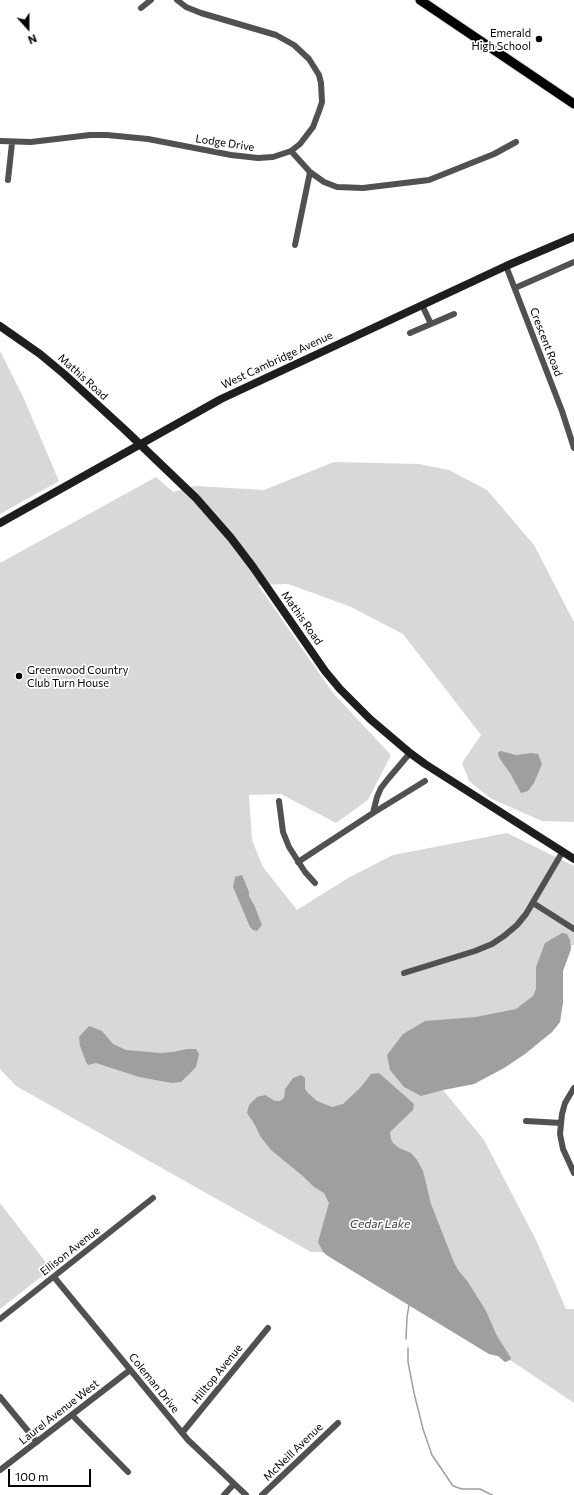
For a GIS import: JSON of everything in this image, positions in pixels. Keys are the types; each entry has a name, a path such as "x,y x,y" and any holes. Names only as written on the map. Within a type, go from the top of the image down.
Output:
{"main road":[{"path":"420,0 574,104"}],"street":[{"path":"141,8 151,0"},
{"name":"Lodge Drive","path":"0,141 12,143 31,142 90,135 107,135 148,139 253,158 274,157 291,151 300,144 313,127 322,102 322,89 319,75 309,59 294,45 276,35 201,14 177,0"},
{"path":"291,151 310,172 324,182 343,187 363,188 414,182 444,175 494,154 516,142"},
{"path":"8,180 12,143"},
{"path":"295,245 310,172"},
{"name":"West Cambridge Avenue","path":"0,524 221,399 506,266 574,237"},
{"path":"515,288 574,262"},
{"name":"Crescent Road","path":"506,266 562,410 574,448"},
{"path":"422,305 431,324"},
{"path":"410,333 454,314"},
{"name":"Mathis Road","path":"0,326 40,354 64,374 196,498 231,538 253,567 325,671 340,689 370,719 410,753 451,782 574,859"},
{"path":"373,813 381,788 410,753"},
{"path":"298,862 424,781"},
{"path":"279,801 283,832 289,847 298,862 315,883"},
{"path":"404,973 475,951 492,944 504,936 517,925 526,914 562,851"},
{"path":"532,903 574,928"},
{"path":"574,1088 565,1103 560,1123 560,1134 563,1149 574,1173"},
{"path":"526,1121 560,1123"},
{"name":"Ellison Avenue","path":"0,1319 153,1198"},
{"name":"Coleman Drive","path":"54,1277 182,1433 246,1495"},
{"name":"Hilltop Avenue","path":"182,1433 268,1328"},
{"name":"Laurel Avenue West","path":"0,1470 130,1370"},
{"path":"0,1397 37,1442"},
{"path":"72,1415 128,1472"},
{"name":"McNeill Avenue","path":"262,1495 338,1423"},
{"path":"224,1495 234,1484"}],"shaded area":[{"path":"0,351 24,399 59,481 0,514"},
{"path":"334,462 419,464 449,470 487,490 534,545 574,622 574,822 542,821 490,798 469,781 462,763 481,735 403,634 349,606 288,584 258,585 333,693 391,755 368,800 336,823 281,794 249,795 252,840 263,867 297,910 348,878 393,855 507,833 574,866 574,945 572,945 563,971 563,1002 560,1022 552,1032 525,1054 504,1068 474,1084 443,1090 484,1140 536,1240 566,1309 574,1309 574,1403 510,1360 505,1362 498,1356 489,1354 323,1252 311,1252 16,1086 0,1069 0,563 156,477 173,492 195,486 264,490"},
{"path":"0,1203 51,1269 0,1309"}],"water":[{"path":"501,751 516,755 531,753 538,754 542,764 534,783 528,791 521,793 500,759 498,752"},
{"path":"242,875 249,892 249,896 262,925 257,931 250,927 233,887 235,877"},
{"path":"562,933 567,934 570,940 571,949 563,971 563,1002 560,1022 552,1032 525,1054 504,1068 474,1084 421,1096 404,1087 390,1070 387,1055 403,1034 425,1021 476,1017 516,1009 533,996 536,989 536,967 545,943"},
{"path":"89,1026 102,1031 113,1044 126,1050 161,1053 196,1049 199,1054 196,1067 181,1082 172,1083 139,1077 96,1063 88,1065 80,1046 79,1037"},
{"name":"Cedar Lake","path":"379,1073 414,1104 413,1110 390,1132 391,1139 399,1148 411,1153 423,1171 431,1204 453,1260 458,1270 468,1282 486,1311 497,1336 511,1358 510,1360 505,1362 498,1356 489,1354 323,1252 318,1242 329,1203 324,1193 314,1187 271,1150 260,1136 247,1113 249,1105 257,1097 265,1095 275,1101 280,1101 284,1098 285,1089 293,1078 301,1075 305,1078 305,1089 308,1093 317,1101 332,1107 343,1104 361,1087 371,1074"}],"waterway":[{"path":"406,1339 409,1305"},
{"path":"408,1348 408,1362 414,1393 423,1429 432,1455 453,1486 462,1489 480,1489 492,1495"}],"place":[{"name":"Emerald High School","path":"539,39"},
{"name":"Greenwood Country Club Turn House","path":"19,676"}]}
